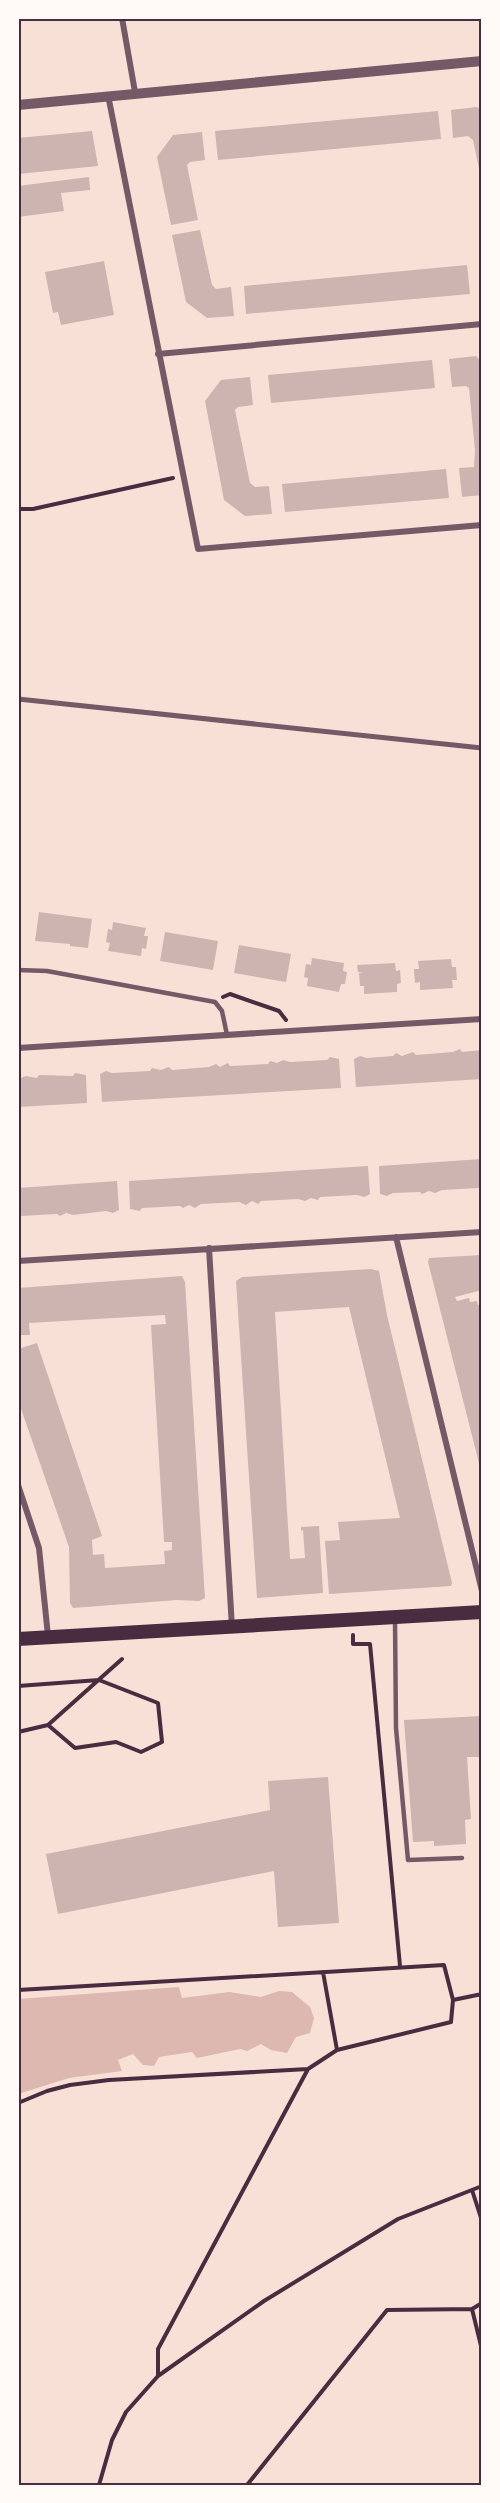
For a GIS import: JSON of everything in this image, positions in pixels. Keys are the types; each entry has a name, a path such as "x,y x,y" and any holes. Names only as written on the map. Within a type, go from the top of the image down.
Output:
{"main road":[{"path":"18,1639 482,1612"}],"street":[{"path":"122,18 135,93"},
{"path":"18,105 108,94 482,61"},
{"path":"108,94 198,549 482,525"},
{"path":"159,354 482,324"},
{"path":"18,699 482,748"},
{"path":"18,1048 482,1019"},
{"path":"18,1261 482,1232"},
{"path":"396,1237 482,1591"},
{"path":"209,1248 232,1628"},
{"path":"18,1485 39,1548 48,1637"}],"lane":[{"path":"18,970 47,971 215,1002 222,1011 227,1035"},
{"path":"395,1618 396,1728 408,1860 462,1858"}],"path":[{"path":"18,509 33,509 183,476"},
{"path":"215,1002 230,994 279,1011 296,1031"},
{"path":"351,1620 353,1644 370,1644 400,1966"},
{"path":"18,1732 48,1725 122,1659"},
{"path":"18,1686 99,1680 158,1703 162,1742 141,1752 116,1742 75,1748 48,1725"},
{"path":"18,1990 444,1965 453,2000 451,2022 337,2050 308,2069 158,2349 158,2376"},
{"path":"323,1972 337,2050"},
{"path":"453,2000 482,1994"},
{"path":"18,2103 47,2091 70,2085 110,2080 308,2069"},
{"path":"99,2485 112,2440 126,2412 158,2376 264,2301 398,2219 482,2186"},
{"path":"472,2190 482,2221"},
{"path":"247,2485 387,2310 472,2309 482,2303"},
{"path":"472,2309 482,2350"}],"shaded area":[{"path":"179,1987 182,1998 229,1992 261,1997 279,1991 292,1992 310,2007 314,2018 310,2033 296,2037 287,2053 271,2050 261,2044 247,2051 240,2049 197,2058 192,2052 159,2057 154,2066 143,2065 133,2054 118,2060 122,2071 69,2078 18,2094 18,1999"}],"building":[{"path":"477,107 482,111 481,178 473,140 468,136 453,138 451,110"},
{"path":"438,111 441,139 218,160 215,131"},
{"path":"92,131 98,166 18,174 18,138"},
{"path":"202,132 205,160 190,162 187,165 198,220 171,225 157,157 173,135"},
{"path":"89,177 90,190 61,193 64,211 18,217 18,186"},
{"path":"200,230 212,285 216,289 231,287 234,316 207,318 186,302 172,235"},
{"path":"104,261 114,315 61,325 58,312 53,313 45,272"},
{"path":"467,265 470,294 246,314 244,286"},
{"path":"476,356 482,362 482,495 462,497 459,468 474,467 475,450 469,388 466,386 452,387 449,359"},
{"path":"432,360 435,388 271,403 268,375"},
{"path":"250,377 253,405 238,407 235,410 250,483 255,487 269,486 272,514 245,516 224,500 205,401 221,380"},
{"path":"446,469 449,498 285,512 282,484"},
{"path":"39,912 92,919 88,948 35,941"},
{"path":"113,922 146,928 144,936 148,936 146,949 142,948 141,956 108,951 110,943 106,942 108,929 112,930"},
{"path":"165,932 218,941 213,970 160,961"},
{"path":"239,945 291,954 286,982 234,973"},
{"path":"312,958 344,963 343,971 347,972 345,984 341,984 339,992 307,986 308,978 304,977 306,964 311,965"},
{"path":"451,959 452,967 456,967 457,980 452,980 453,988 420,990 420,982 415,983 414,969 419,969 418,961"},
{"path":"395,963 396,971 400,970 401,983 397,984 397,992 364,994 364,986 360,986 359,973 363,972 358,972 357,965"},
{"path":"460,1049 462,1052 482,1050 482,1079 356,1087 354,1059 360,1056 367,1058 393,1056 396,1053 402,1056 413,1052 416,1055 453,1052"},
{"path":"330,1057 339,1059 341,1088 102,1102 100,1074 106,1071 112,1073 150,1071 152,1068 161,1070 169,1067 172,1070 209,1067 216,1064 220,1067 228,1063 230,1066 268,1064 270,1061 277,1063 283,1060 290,1062 327,1060"},
{"path":"75,1073 86,1075 87,1103 18,1107 18,1079 26,1076 37,1078 39,1075 73,1076"},
{"path":"482,1159 482,1190 479,1188 442,1190 435,1193 429,1191 422,1194 420,1192 393,1193 387,1196 380,1194 379,1166"},
{"path":"368,1166 370,1194 364,1197 357,1195 320,1197 318,1200 311,1198 305,1201 298,1199 261,1201 258,1204 252,1201 246,1205 239,1202 201,1204 195,1208 189,1205 183,1208 180,1206 142,1208 140,1211 130,1209 129,1181"},
{"path":"117,1181 119,1210 113,1213 106,1211 73,1215 66,1213 60,1216 57,1214 18,1218 18,1188"},
{"path":"482,1255 482,1290 455,1297 457,1301 469,1298 470,1302 477,1301 478,1305 482,1306 482,1475 428,1262 429,1258"},
{"path":"371,1269 379,1271 387,1315 451,1586 329,1594 325,1541 340,1540 338,1522 400,1518 349,1307 275,1312 290,1559 305,1558 301,1527 319,1526 323,1593 257,1598 236,1281 242,1277"},
{"path":"182,1276 185,1282 205,1598 199,1601 177,1600 73,1608 70,1603 69,1547 18,1400 18,1349 37,1343 102,1536 92,1540 93,1555 104,1554 105,1568 165,1564 164,1551 172,1550 172,1542 164,1542 151,1325 166,1324 165,1315 29,1323 30,1335 18,1335 18,1288"},
{"path":"482,1716 482,1757 467,1757 471,1819 465,1820 466,1844 434,1846 434,1841 413,1842 404,1720"},
{"path":"328,1777 339,1923 278,1927 274,1871 58,1914 46,1854 270,1810 268,1781"}]}
